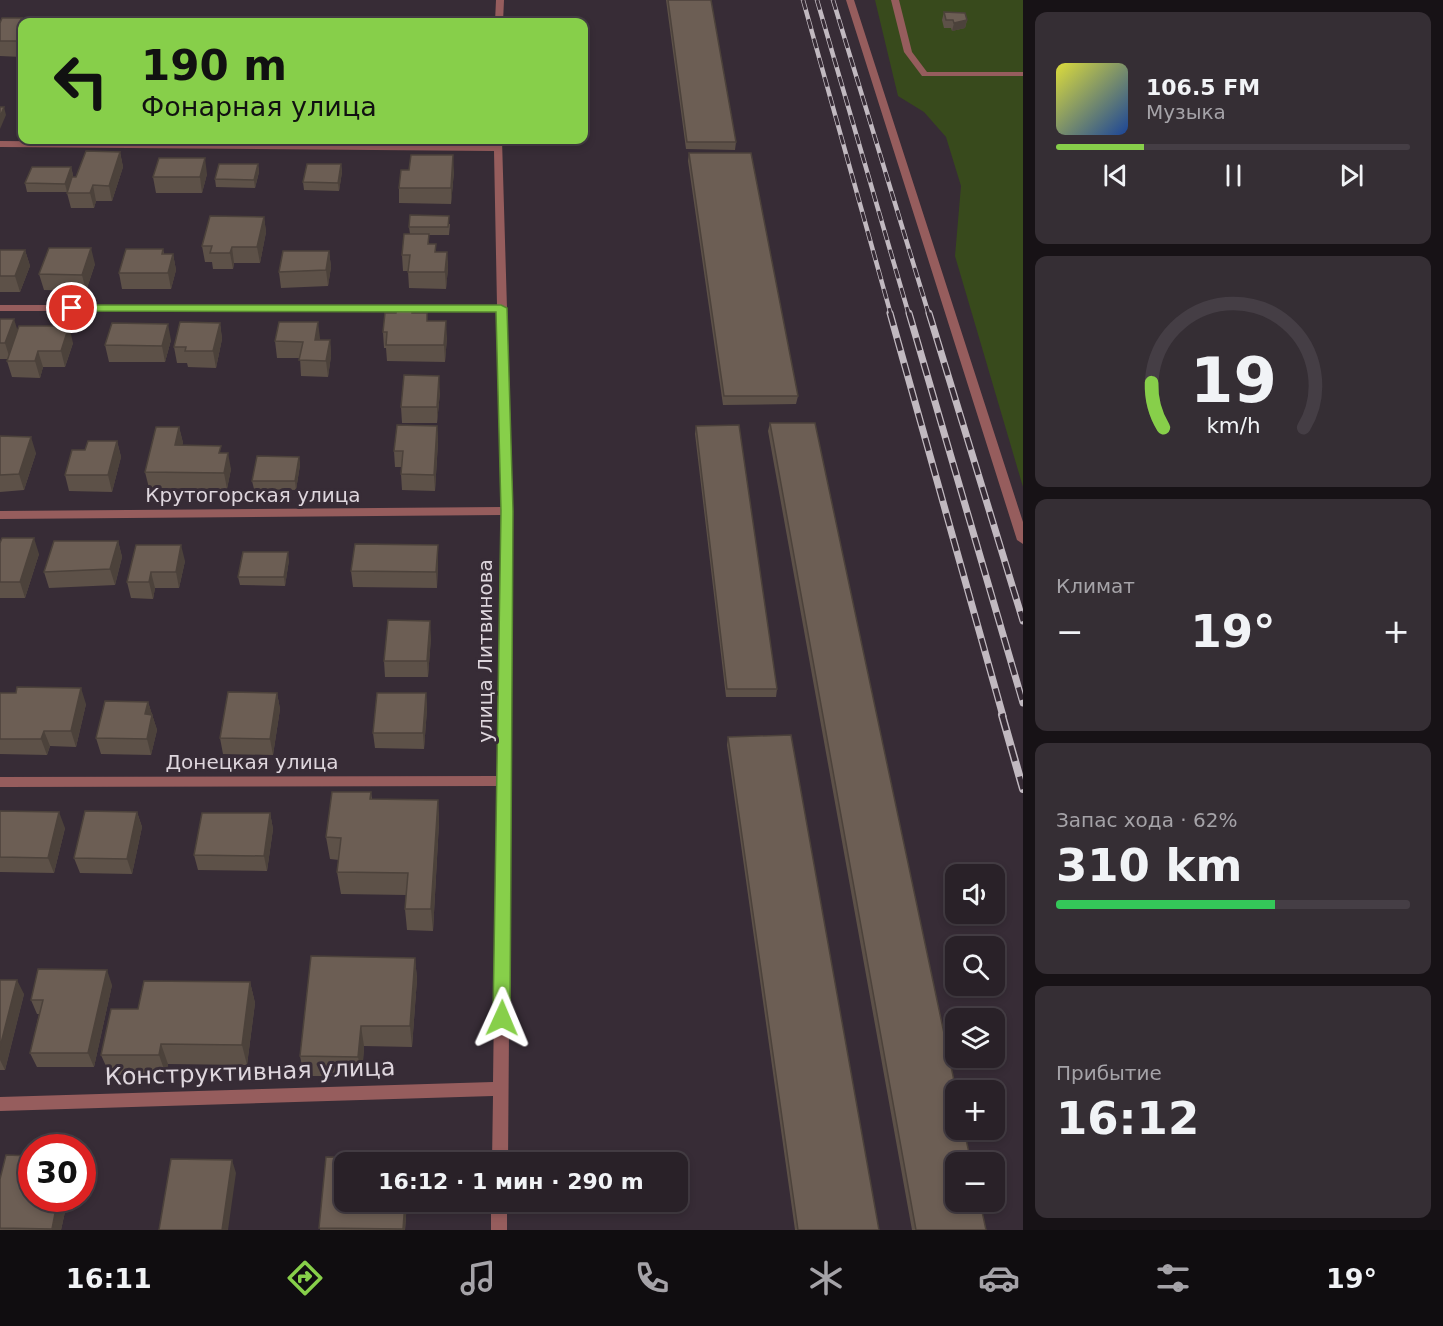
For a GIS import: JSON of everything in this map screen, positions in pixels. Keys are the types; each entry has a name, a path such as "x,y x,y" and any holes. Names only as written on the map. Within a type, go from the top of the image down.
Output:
{"street":[{"path":"499,18 500,0"},
{"path":"850,0 1023,540"},
{"path":"895,0 908,52 925,74 1023,74"},
{"path":"0,144 498,144"},
{"name":"улица Литвинова","path":"498,144 507,511 500,1152"},
{"path":"0,308 501,308"},
{"name":"Крутогорская улица","path":"0,515 507,511"},
{"name":"Донецкая улица","path":"0,782 505,781"},
{"name":"Конструктивная улица","path":"0,1104 501,1089"},
{"path":"499,1212 499,1230"}],"green space":[{"path":"875,0 1023,0 1023,487 955,256 961,186 946,137 924,112 898,96"}],"building":[{"path":"668,0 711,0 736,142 687,142"},
{"path":"944,12 965,13 967,20 954,23 953,20 946,20"},
{"path":"64,17 87,17 86,18"},
{"path":"2,18 18,18 18,41 0,41"},
{"path":"86,151 120,152 109,186 93,185 90,193 67,193 72,177 76,177"},
{"path":"689,153 751,153 798,396 724,396"},
{"path":"411,155 453,155 451,188 399,188 401,170 409,170"},
{"path":"159,158 205,158 200,177 153,177"},
{"path":"219,164 258,164 254,180 215,179"},
{"path":"307,164 341,164 338,183 303,182"},
{"path":"32,167 71,167 65,184 25,183"},
{"path":"410,215 449,216 448,227 409,227"},
{"path":"210,216 264,217 257,247 232,247 230,253 210,253 212,246 202,246"},
{"path":"404,234 429,234 428,244 436,244 435,252 447,252 445,272 408,272 410,255 402,255"},
{"path":"49,248 91,248 82,275 39,274"},
{"path":"126,249 163,249 162,254 173,254 168,273 119,273"},
{"path":"0,250 25,250 15,276 0,276"},
{"path":"283,251 329,251 326,270 279,272"},
{"path":"397,309 412,309 412,313 427,313 427,321 446,321 444,345 386,345 387,332 383,332 385,313 396,313"},
{"path":"0,319 14,319 5,343 0,343"},
{"path":"180,322 220,323 213,351 185,351 186,347 174,347"},
{"path":"279,322 318,322 315,340 330,340 326,361 299,360 303,342 275,341"},
{"path":"112,323 168,324 162,346 105,345"},
{"path":"19,326 69,326 61,351 38,351 35,361 7,361"},
{"path":"404,375 439,376 437,407 401,407"},
{"path":"770,423 815,423 945,1038 945,1068 951,1068 954,1080 945,1080 945,1140 966,1140 969,1152 945,1152 945,1212 982,1212 986,1230 916,1230"},
{"path":"397,425 437,426 434,475 401,474 403,451 394,451"},
{"path":"739,425 777,689 727,689 696,426"},
{"path":"156,427 179,427 175,445 221,446 219,453 228,453 224,473 145,472"},
{"path":"0,436 31,437 19,474 0,475"},
{"path":"88,441 117,441 108,475 65,475 72,450 85,450"},
{"path":"257,456 299,457 295,481 252,481"},
{"path":"2,538 34,538 20,582 0,582"},
{"path":"54,541 118,541 110,569 44,572"},
{"path":"355,544 438,545 436,572 351,571"},
{"path":"136,545 181,545 176,572 151,572 149,582 127,582"},
{"path":"243,552 288,552 284,577 238,577"},
{"path":"388,620 430,621 427,661 384,661"},
{"path":"17,687 81,688 71,731 44,731 41,739 0,739 0,693 16,693"},
{"path":"228,692 277,693 270,739 220,738"},
{"path":"377,693 426,693 423,733 373,733"},
{"path":"105,701 148,702 145,714 152,715 147,739 96,738"},
{"path":"791,735 879,1230 798,1230 728,737"},
{"path":"332,792 371,792 370,799 438,800 431,909 405,909 408,873 337,872 341,838 326,837"},
{"path":"0,811 59,812 48,858 0,857"},
{"path":"85,811 137,812 127,859 74,858"},
{"path":"202,813 270,813 264,856 194,855"},
{"path":"311,956 415,958 410,1026 361,1026 358,1057 300,1056"},
{"path":"38,969 107,970 88,1053 30,1053 43,1000 31,1000"},
{"path":"0,980 17,980 0,1047"},
{"path":"144,981 250,982 242,1045 161,1044 159,1055 101,1055 111,1009 138,1009"},
{"path":"6,1155 18,1155 18,1212 55,1212 52,1229 0,1228 0,1179"},
{"path":"326,1157 334,1157 334,1212 404,1212 403,1229 319,1228"},
{"path":"171,1159 232,1160 222,1230 159,1230"}],"railway":[{"path":"803,0 891,315"},
{"path":"817,0 909,315"},
{"path":"833,0 929,315"},
{"path":"890,313 1003,716"},
{"path":"909,313 1023,703"},
{"path":"929,313 1023,621"},
{"path":"1002,715 1023,789"}],"route":[{"path":"72,308 501,308 507,511 502,1018"}]}
